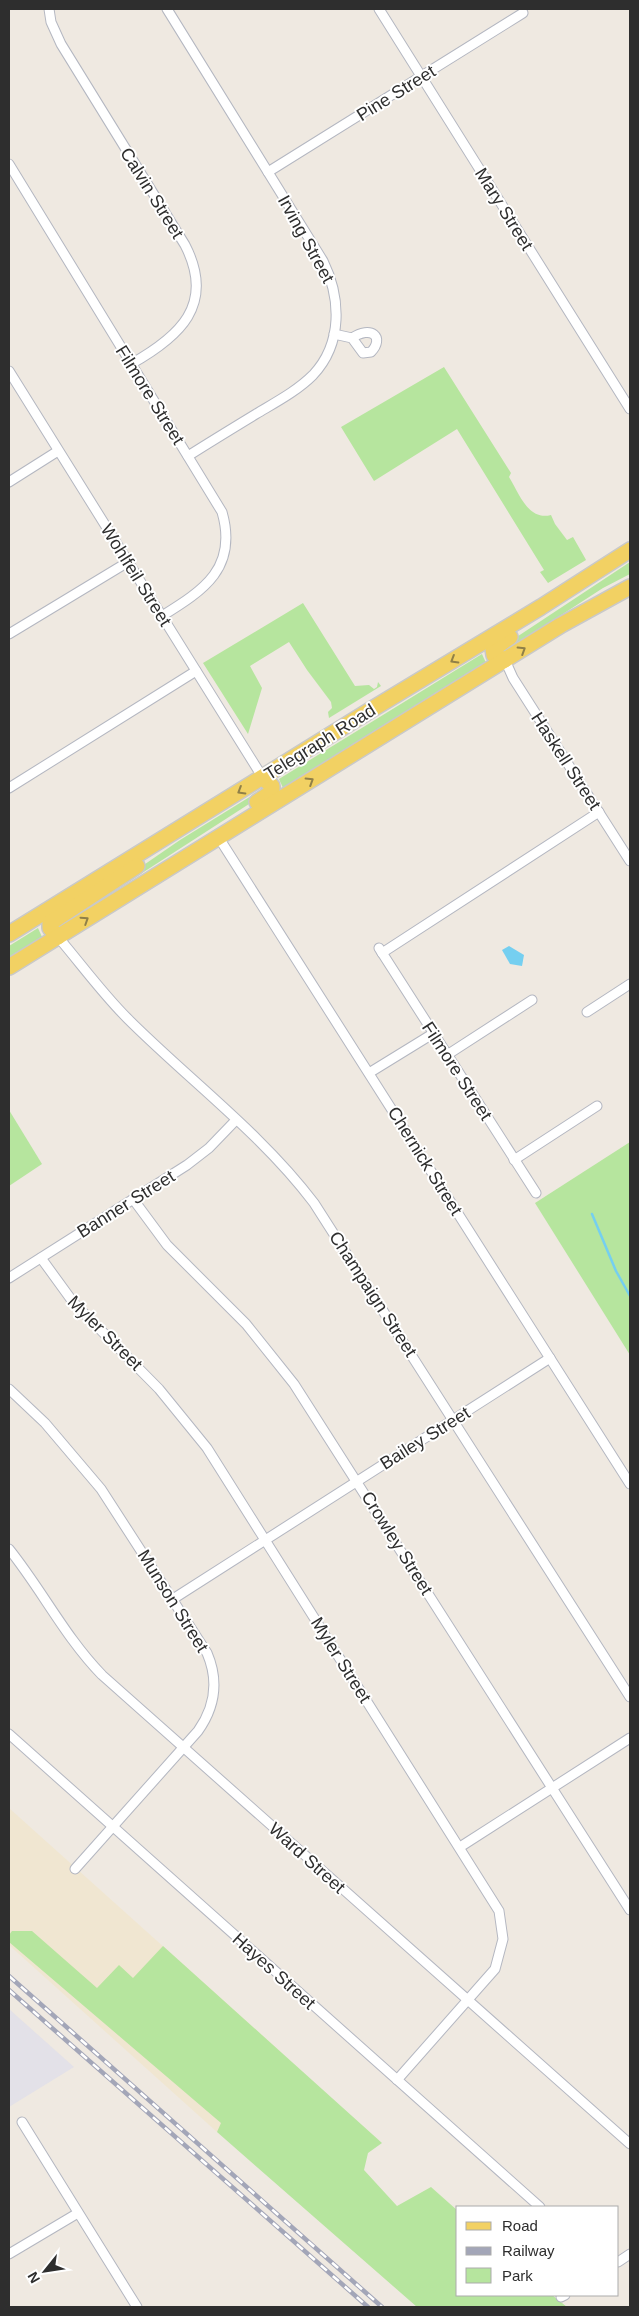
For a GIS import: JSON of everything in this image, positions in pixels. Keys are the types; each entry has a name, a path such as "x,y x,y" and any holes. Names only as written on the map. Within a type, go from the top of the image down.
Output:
{"main road":[{"name":"Telegraph Road","path":"9,934 580,583 630,550"},
{"path":"576,617 588,601 630,577"},
{"path":"504,660 494,655 496,646 558,607 580,583"},
{"name":"Telegraph Road","path":"9,967 504,660 630,587"},
{"path":"177,863 200,838 272,792 272,786 263,778"},
{"path":"58,937 50,928 50,923 139,865 156,844"}],"street":[{"name":"Calvin Street","path":"48,9 51,22 61,44 185,245 194,271 195,293 187,319 166,344 131,364"},
{"name":"Irving Street","path":"167,9 330,275 336,303 334,334 322,362 300,386 188,456"},
{"name":"Mary Street","path":"379,9 630,409"},
{"name":"Pine Street","path":"268,172 524,13"},
{"name":"Filmore Street","path":"9,164 222,512 226,530 225,549 220,567 208,584 194,596 162,616"},
{"path":"334,334 352,338"},
{"name":"Wohlfeil Street","path":"9,371 263,778"},
{"path":"9,482 58,451"},
{"path":"9,634 128,562"},
{"name":"Haskell Street","path":"504,660 513,678 630,861"},
{"path":"9,788 196,672"},
{"name":"Filmore Street","path":"536,1193 380,951 599,812"},
{"name":"Chernick Street","path":"219,838 630,1484"},
{"name":"Champaign Street","path":"58,937 99,988 127,1018 282,1163 314,1203 630,1697"},
{"path":"587,1012 630,984"},
{"path":"447,1055 532,1000"},
{"path":"369,1073 434,1033"},
{"path":"514,1160 598,1106"},
{"name":"Banner Street","path":"9,1278 202,1154 236,1120"},
{"name":"Crowley Street","path":"132,1199 167,1246 246,1324 294,1384 630,1910"},
{"name":"Myler Street","path":"41,1258 73,1302 136,1364 207,1448 496,1905 503,1931 502,1947 495,1969 397,2080"},
{"name":"Bailey Street","path":"173,1599 550,1358"},
{"name":"Munson Street","path":"9,1389 45,1424 88,1472 207,1653 214,1680 213,1697 208,1715 198,1731 75,1869"},
{"name":"Ward Street","path":"9,1550 86,1658 183,1748 630,2144"},
{"name":"Hayes Street","path":"9,1734 112,1828 539,2206"},
{"path":"460,1847 630,1738"},
{"path":"22,2122 137,2307"},
{"path":"9,2254 78,2212"},
{"path":"619,2261 630,2254"}],"shaded area":[{"path":"9,1808 283,2054 217,2132 9,1945"},
{"path":"9,2009 74,2067 9,2107"}],"green space":[{"path":"444,367 511,473 509,477 525,504 536,514 543,516 551,515 567,540 573,537 586,560 548,583 540,572 544,570 457,429 374,481 341,427"},
{"path":"630,562 630,574 603,588 504,652 503,649 506,644"},
{"path":"303,603 355,686 369,685 374,689 377,687 378,682 381,686 329,718 328,712 332,708 331,702 289,642 250,666 262,688 248,734 203,663"},
{"path":"482,654 486,663 283,788 279,779"},
{"path":"261,790 260,797 60,926 58,924 180,840"},
{"path":"38,928 42,937 9,958 9,946"},
{"path":"9,1110 42,1164 9,1186"},
{"path":"630,1142 630,1355 535,1203"},
{"path":"12,1931 32,1931 97,1988 119,1965 133,1978 163,1946 382,2143 368,2153 364,2170 397,2206 431,2187 456,2209 456,2296 553,2296 567,2307 417,2307 217,2132 221,2123 9,1942 9,1935"}],"water":[{"path":"509,946 524,955 522,966 510,964 502,950"}],"waterway":[{"path":"592,1214 616,1271 630,1296"}],"railway":[{"path":"9,1976 382,2307"},
{"path":"9,1990 368,2307"}]}
